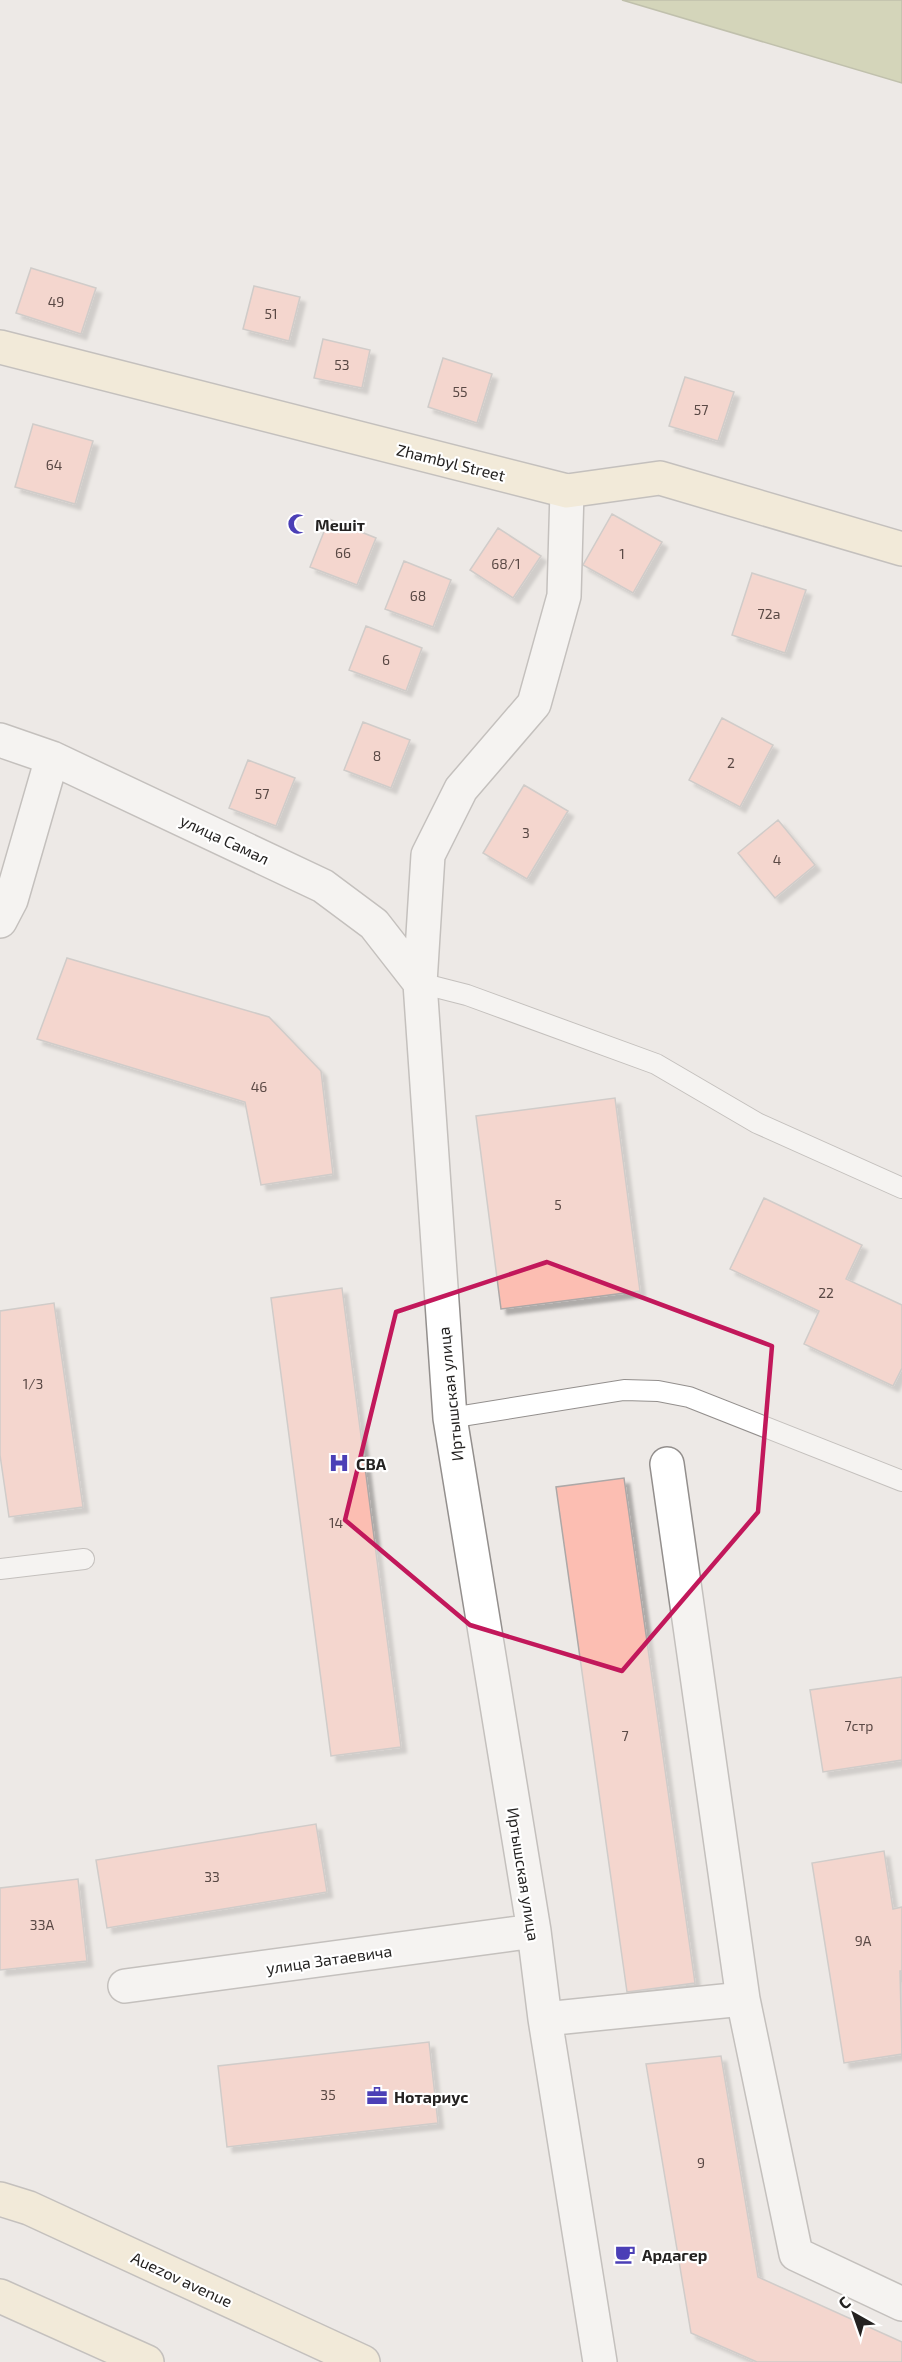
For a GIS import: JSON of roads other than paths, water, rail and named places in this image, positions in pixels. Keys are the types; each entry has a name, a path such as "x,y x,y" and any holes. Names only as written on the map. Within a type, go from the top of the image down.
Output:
{"street":[{"name":"Zhambyl Street","path":"0,348 567,491 660,478 902,549"},
{"name":"Иртышская улица","path":"567,491 564,596 534,704 461,789 428,855 420,983 450,1418 534,1931 545,2019 600,2362"},
{"name":"улица Самал","path":"0,740 52,758 323,886 374,924 420,983"},
{"path":"0,921 11,900 52,758"},
{"path":"667,1464 743,1999 796,2254 902,2304"},
{"name":"улица Затаевича","path":"125,1986 534,1931"},
{"path":"545,2019 743,1999"},
{"name":"Auezov avenue","path":"0,2199 29,2208 363,2362"},
{"path":"0,2296 147,2362"}],"lane":[{"path":"420,983 467,995 656,1064 756,1123 902,1188"},
{"path":"450,1418 624,1390 658,1390 689,1397 902,1481"},
{"path":"0,1569 84,1559"}],"place":[{"name":"Мешіт","path":"298,524"},
{"name":"СВА","path":"339,1463"},
{"name":"Нотариус","path":"377,2096"},
{"name":"Ардагер","path":"625,2254"}]}
